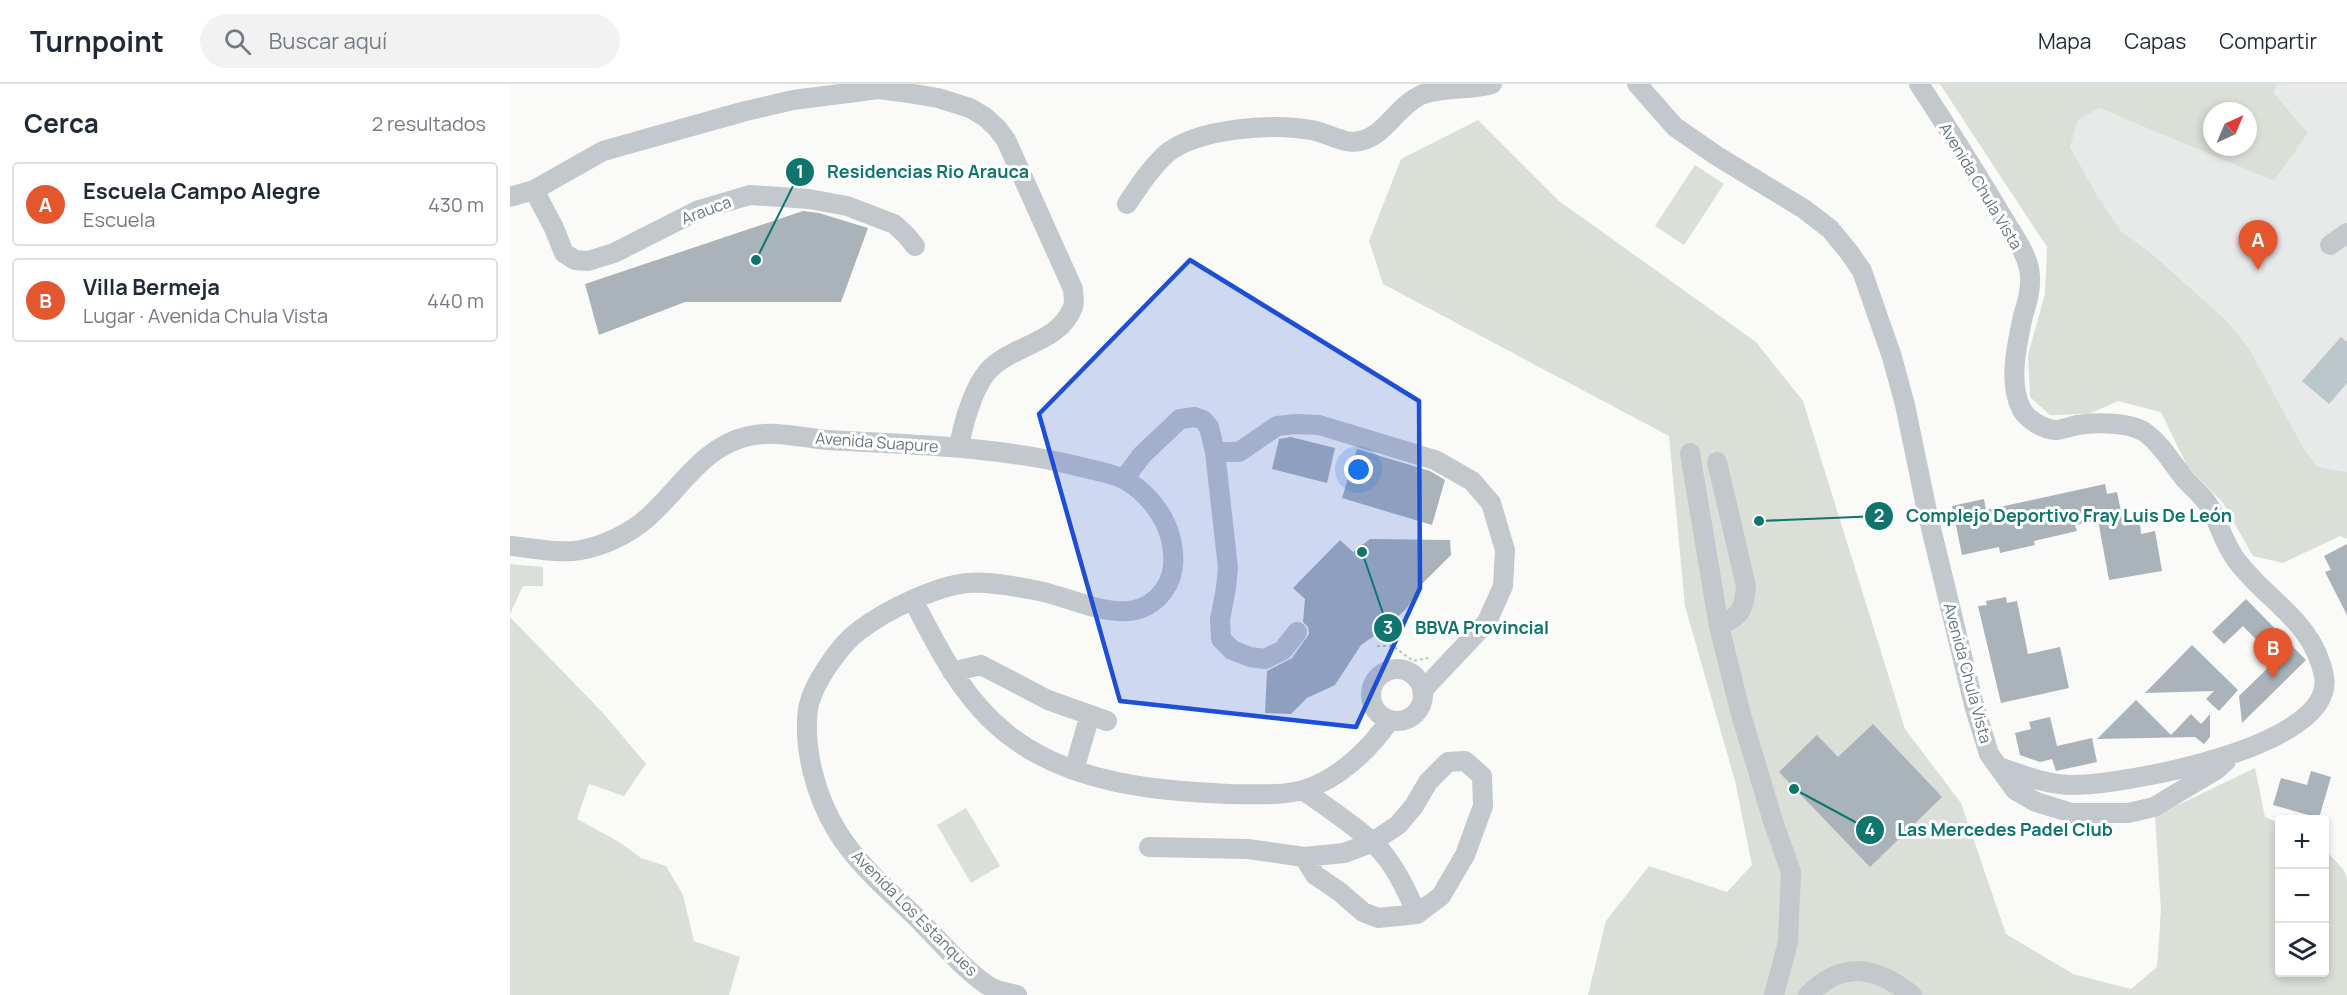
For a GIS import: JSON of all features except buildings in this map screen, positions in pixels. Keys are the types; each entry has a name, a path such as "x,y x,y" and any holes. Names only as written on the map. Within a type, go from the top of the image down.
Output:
{"street":[{"path":"1127,204 1148,172 1168,152 1194,140 1262,126 1313,130 1339,139 1358,142 1376,134 1401,109 1422,95 1479,88 1492,84"},
{"name":"Avenida Chula Vista","path":"1637,84 1676,127 1830,229 1862,271 1892,357 1905,405 1928,516 1974,705 1989,754 2015,790 2036,802 2072,813 2128,813 2154,807 2184,790 2216,770 2237,751"},
{"name":"Avenida Chula Vista","path":"1919,84 1988,190 2012,233 2030,274 2030,292 2016,355 2015,389 2022,411 2038,424 2055,430 2080,424 2102,423 2144,431 2209,506 2235,560 2289,612 2312,641 2324,676 2325,693 2318,704 2291,728 2215,760 2146,777 2071,785 2041,781 1999,767"},
{"name":"Avenida Suapure","path":"510,197 534,190 603,151 793,100 878,89 938,98 970,108 986,117 1006,140 1073,289 1074,306 1062,323 1048,336 1009,355 991,368 979,387 963,424 959,447 822,439 776,433 750,435 711,452 690,471 642,523 623,534 582,550 564,551 510,546"},
{"name":"Arauca","path":"534,190 564,253 575,260 588,261 614,253 699,210 750,195 809,199 847,206 894,224 915,246"},
{"path":"2330,245 2347,233"},
{"path":"1124,479 1142,455 1180,419 1196,417 1203,420 1209,427 1215,452 1228,568 1220,620 1221,639 1232,650 1250,657 1265,659 1283,650 1297,632"},
{"path":"1215,452 1239,452 1277,426 1319,425 1436,460 1472,481 1491,503 1505,550 1503,586 1487,622 1422,691"},
{"name":"Avenida Los Estanques","path":"959,447 1056,460 1124,479 1155,506 1170,536 1174,568 1168,584 1158,599 1148,606 1122,612 1101,610 1040,591 993,584 969,583 932,591 858,631 841,649 818,683 808,706 809,748 813,772 835,827 874,876 954,956 994,989 1017,995"},
{"path":"1690,453 1719,627 1773,821 1791,872 1788,942 1774,995"},
{"path":"1717,462 1746,586 1745,604 1738,615 1719,627"},
{"path":"913,600 952,672 974,703 1005,733 1034,753 1074,770 1108,780 1144,787 1201,793 1256,795 1303,790 1338,773 1373,744 1390,720"},
{"path":"952,672 981,665 1048,700 1098,718 1074,770"},
{"path":"1393,669 1403,670 1417,679 1422,691 1421,705 1409,717 1390,720 1382,716 1375,708 1371,700 1372,687 1379,676 1393,669"},
{"path":"1149,847 1248,849 1304,857 1344,853 1371,843 1398,825 1414,806 1428,782 1448,762 1466,761 1482,776 1483,806 1465,855 1441,896 1417,914 1378,918 1363,912 1315,875 1304,857"},
{"path":"1303,790 1385,855 1404,884 1417,914"},
{"path":"1808,995 1821,982 1836,973 1852,971 1884,978 1899,985 1912,995"}],"path":[{"path":"1377,646 1393,646 1413,661 1458,654"}],"highlighted area":[{"path":"1190,260 1419,401 1420,588 1356,727 1120,701 1039,414"}],"shaded area":[{"path":"1940,84 2277,84 2274,93 2308,133 2274,181 2214,156 2257,156 2257,102 2203,102 2203,151 2099,108 2078,120 2070,147 2097,195 2121,231 2151,253 2226,320 2249,348 2304,449 2318,467 2347,472 2347,539 2340,536 2283,563 2253,556 2223,503 2187,466 2161,412 2118,401 2089,414 2050,415 2030,397 2028,355 2045,294 2047,247"},
{"path":"2277,84 2347,84 2347,472 2318,467 2304,449 2249,348 2226,320 2151,253 2121,231 2097,195 2070,147 2077,120 2099,108 2203,151 2203,156 2214,156 2274,181 2308,133 2274,93"},
{"path":"1478,120 1559,201 1756,342 1803,401 1905,729 1961,803 2006,934 2073,974 2131,989 2157,967 2161,910 2155,816 2255,768 2265,817 2275,821 2275,977 2329,977 2329,854 2344,870 2347,878 2347,995 1588,995 1606,921 1649,866 1727,892 1752,865 1735,781 1685,606 1669,436 1383,284 1369,241 1401,159"},
{"path":"1695,165 1724,184 1684,245 1655,226"},
{"path":"2341,337 2347,342 2347,383 2329,404 2302,381"},
{"path":"510,564 543,567 543,586 523,586 510,614"},
{"path":"510,617 604,714 646,764 624,796 589,784 577,819 621,843 641,858 666,866 683,895 694,941 740,957 729,995 510,995"},
{"path":"966,808 1000,866 971,883 937,825"}],"place":[{"name":"Residencias Rio Arauca","path":"756,260"},
{"name":"Escuela Campo Alegre","path":"2258,270"},
{"name":"Complejo Deportivo Fray Luis De León","path":"1759,521"},
{"name":"BBVA Provincial","path":"1362,552"},
{"name":"Villa Bermeja","path":"2273,678"},
{"name":"Las Mercedes Padel Club","path":"1794,789"}]}
